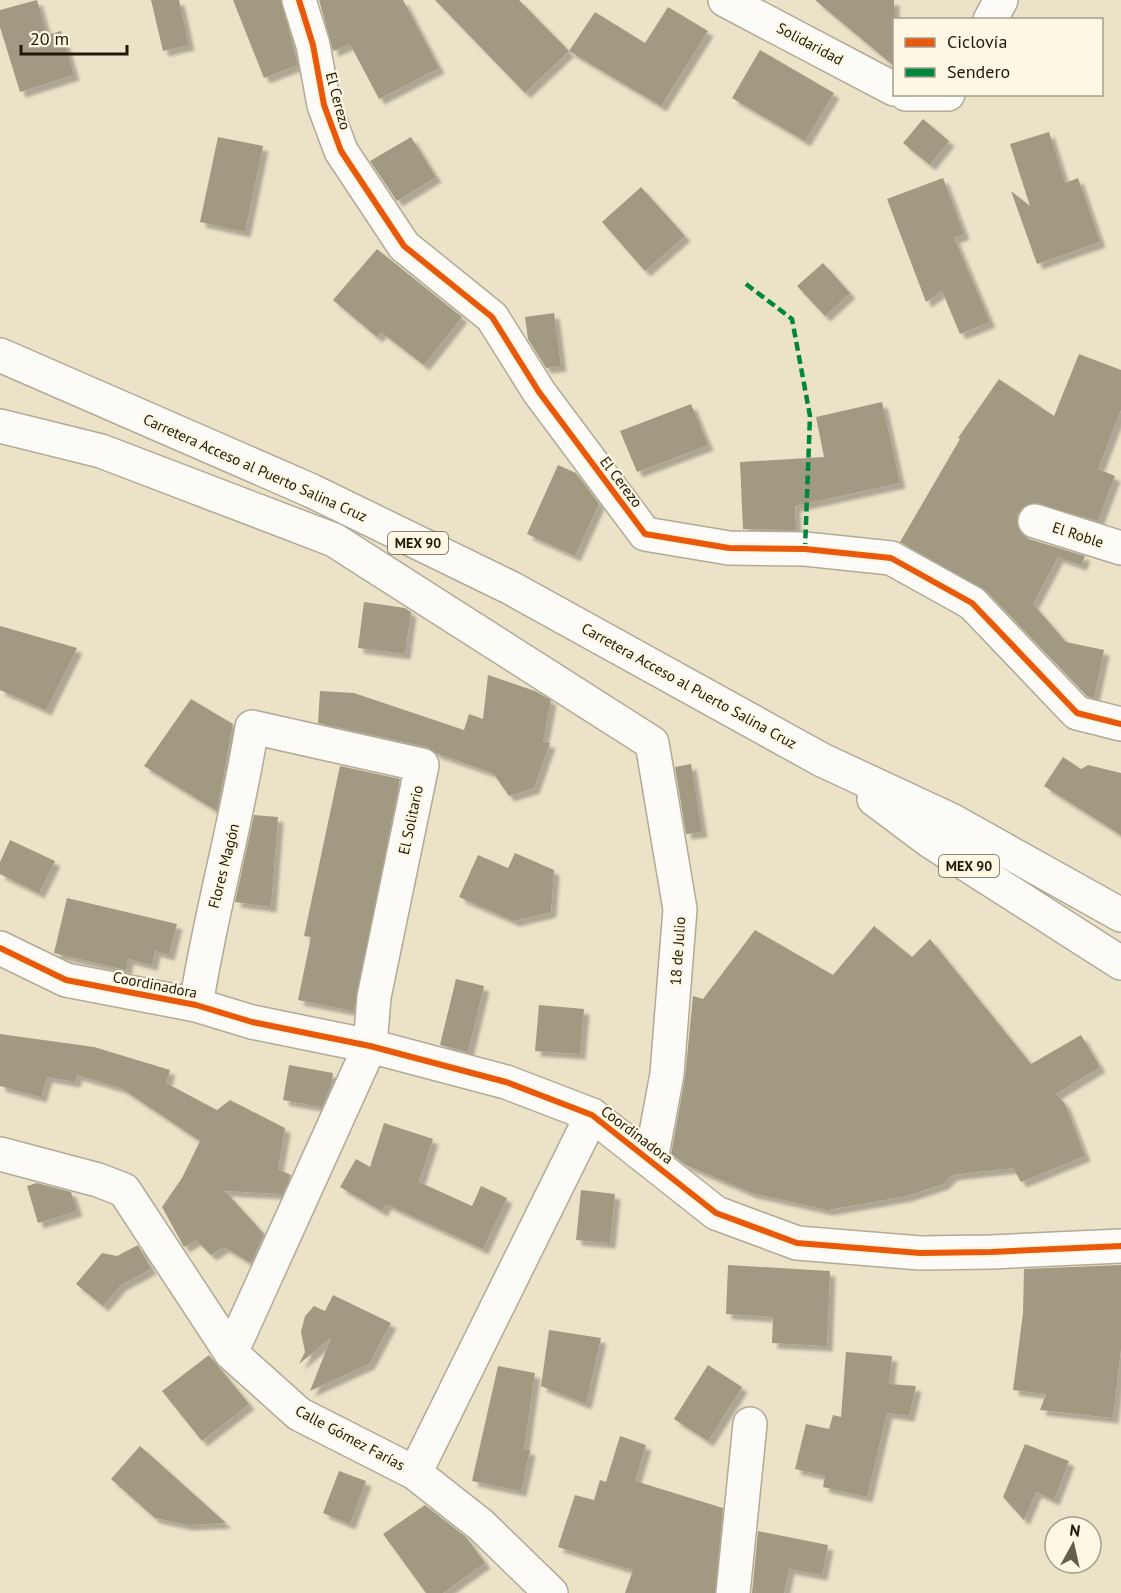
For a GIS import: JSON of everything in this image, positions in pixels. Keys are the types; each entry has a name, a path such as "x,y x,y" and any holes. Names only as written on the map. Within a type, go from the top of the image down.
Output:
{"street":[{"name":"El Cerezo","path":"299,0 313,45 324,105 341,151 405,246 492,317 539,392 645,534 729,548 805,549 891,558 972,603 1077,713 1121,724"},
{"name":"Solidaridad","path":"725,0 893,87"},
{"path":"991,18 1001,0"},
{"name":"Carretera Acceso al Puerto Salina Cruz","path":"0,356 312,491 511,588 822,760 951,820 1121,915"},
{"name":"18 de Julio","path":"0,426 101,451 334,540 652,743 680,909 667,1074 651,1160"},
{"name":"El Roble","path":"1035,521 1121,548"},
{"name":"Flores Magón","path":"196,1005 209,922 239,808 252,727"},
{"name":"El Solitario","path":"252,727 422,765 374,997 370,1046"},
{"name":"Carretera Acceso al Puerto Salina Cruz","path":"822,760 930,841 1121,963"},
{"name":"Coordinadora","path":"0,948 66,980 196,1005 252,1022 370,1046 506,1082 592,1115 716,1213 797,1243 920,1252 991,1252 1121,1246"},
{"path":"231,1353 370,1046"},
{"path":"415,1473 592,1115"},
{"name":"Calle Gómez Farías","path":"0,1154 98,1180 124,1190 231,1353 299,1414 415,1473 481,1525 551,1593"},
{"path":"733,1593 750,1424"}],"building":[{"path":"37,0 47,35 61,31 74,75 20,92 0,27 0,10"},
{"path":"151,0 179,0 189,45 163,51"},
{"path":"233,0 281,0 298,65 264,78"},
{"path":"319,0 403,0 439,68 379,99 350,44 333,51"},
{"path":"435,0 519,0 569,51 525,93"},
{"path":"815,0 894,0 893,65"},
{"path":"668,7 708,31 661,106 569,51 595,12 645,43"},
{"path":"760,50 834,93 805,141 732,98"},
{"path":"923,119 949,141 930,165 903,143"},
{"path":"1049,132 1065,183 1078,178 1100,242 1037,264 1011,191 1030,206 1010,144"},
{"path":"218,137 263,146 245,232 200,222"},
{"path":"411,137 436,177 397,201 370,161"},
{"path":"943,178 964,234 954,238 990,322 960,334 942,291 926,302 887,199"},
{"path":"641,187 685,236 645,271 602,222"},
{"path":"377,249 462,317 424,365 381,332 377,337 333,300"},
{"path":"823,263 850,293 825,316 797,286"},
{"path":"554,313 561,366 546,368 528,339 525,317"},
{"path":"1079,354 1121,370 1121,410 1098,469 1115,476 1098,521 1032,503 1022,508 1017,515 1017,524 1021,533 1029,539 1085,556 1081,565 1058,557 1033,604 1066,642 1104,650 1094,698 1087,696 985,590 900,542 960,439 958,438 999,379 1054,416"},
{"path":"882,402 900,483 795,506 796,530 743,529 740,462 824,457 816,417"},
{"path":"691,404 708,445 637,472 620,431"},
{"path":"558,465 576,473 599,504 575,556 527,534"},
{"path":"364,602 405,608 411,612 405,654 358,648"},
{"path":"0,626 77,648 46,710 0,690"},
{"path":"488,675 535,691 551,700 543,741 550,743 534,788 509,796 493,773 436,753 427,747 318,723 320,691 354,693 464,730 469,714 483,719"},
{"path":"191,699 233,724 217,811 144,766"},
{"path":"1063,757 1081,769 1088,765 1121,773 1121,835 1044,786"},
{"path":"691,764 702,832 686,834 675,767"},
{"path":"340,766 400,779 354,1011 298,1000 311,937 304,936"},
{"path":"254,815 278,817 271,907 235,902"},
{"path":"10,840 55,861 39,893 0,874 0,862"},
{"path":"515,853 554,870 551,912 514,921 459,897 478,855 508,868"},
{"path":"67,898 177,924 169,955 155,951 152,965 128,959 126,970 54,953"},
{"path":"874,926 912,957 930,939 1031,1064 1081,1035 1100,1067 1056,1094 1065,1104 1085,1156 1021,1182 1013,1168 952,1175 943,1184 907,1196 828,1210 752,1193 686,1165 671,1154 685,1077 693,996 703,999 755,930 833,975"},
{"path":"456,979 484,986 468,1052 440,1045"},
{"path":"539,1005 584,1009 580,1054 535,1051"},
{"path":"0,1034 94,1047 170,1070 166,1083 217,1110 230,1100 285,1128 278,1169 291,1175 283,1194 225,1191 264,1234 251,1263 224,1247 211,1255 196,1240 184,1247 162,1207 182,1178 200,1141 121,1088 77,1075 75,1082 47,1077 41,1097 0,1086"},
{"path":"289,1065 333,1073 331,1086 322,1107 283,1100"},
{"path":"384,1123 433,1139 419,1182 472,1206 481,1186 507,1198 483,1249 386,1204 382,1211 340,1187 356,1159 370,1167"},
{"path":"37,1183 71,1192 77,1211 38,1223 27,1186"},
{"path":"581,1190 615,1194 610,1243 576,1240"},
{"path":"138,1245 151,1269 121,1285 103,1306 76,1284 102,1253 117,1256"},
{"path":"728,1265 830,1271 827,1346 772,1343 773,1317 726,1314"},
{"path":"1121,1265 1121,1349 1113,1418 1040,1410 1046,1394 1013,1390 1023,1313 1024,1269"},
{"path":"333,1295 391,1323 369,1364 310,1391 331,1338 299,1364 305,1352 301,1332 305,1316 314,1306 325,1311"},
{"path":"549,1330 601,1338 586,1404 541,1386"},
{"path":"846,1352 892,1356 889,1384 916,1386 909,1416 887,1413 867,1497 823,1487 825,1476 795,1469 806,1424 829,1429 833,1415 841,1417"},
{"path":"209,1355 249,1404 202,1441 162,1391"},
{"path":"708,1365 742,1387 708,1441 674,1419"},
{"path":"498,1366 535,1373 524,1449 530,1450 521,1491 472,1481"},
{"path":"620,1436 646,1445 635,1481 723,1508 715,1593 625,1593 633,1570 558,1547 575,1495 594,1500 600,1480 606,1482"},
{"path":"1025,1444 1069,1461 1054,1500 1036,1492 1024,1520 1003,1497"},
{"path":"140,1446 226,1523 188,1525 155,1518 111,1479"},
{"path":"339,1471 366,1481 350,1524 323,1513"},
{"path":"425,1505 466,1537 485,1563 443,1593 426,1593 383,1534"},
{"path":"758,1531 828,1545 822,1575 789,1569 784,1593 752,1593"}],"marked path":[{"path":"746,284 792,319 810,416 805,549"}],"cycle path":[{"path":"299,0 313,45 324,105 341,151 404,246 492,317 539,392 645,534 729,548 805,549 891,558 972,603 1077,713 1121,724"},
{"path":"0,948 66,980 196,1005 252,1022 370,1046 506,1082 592,1115 716,1213 797,1243 920,1253 1121,1246"}]}
